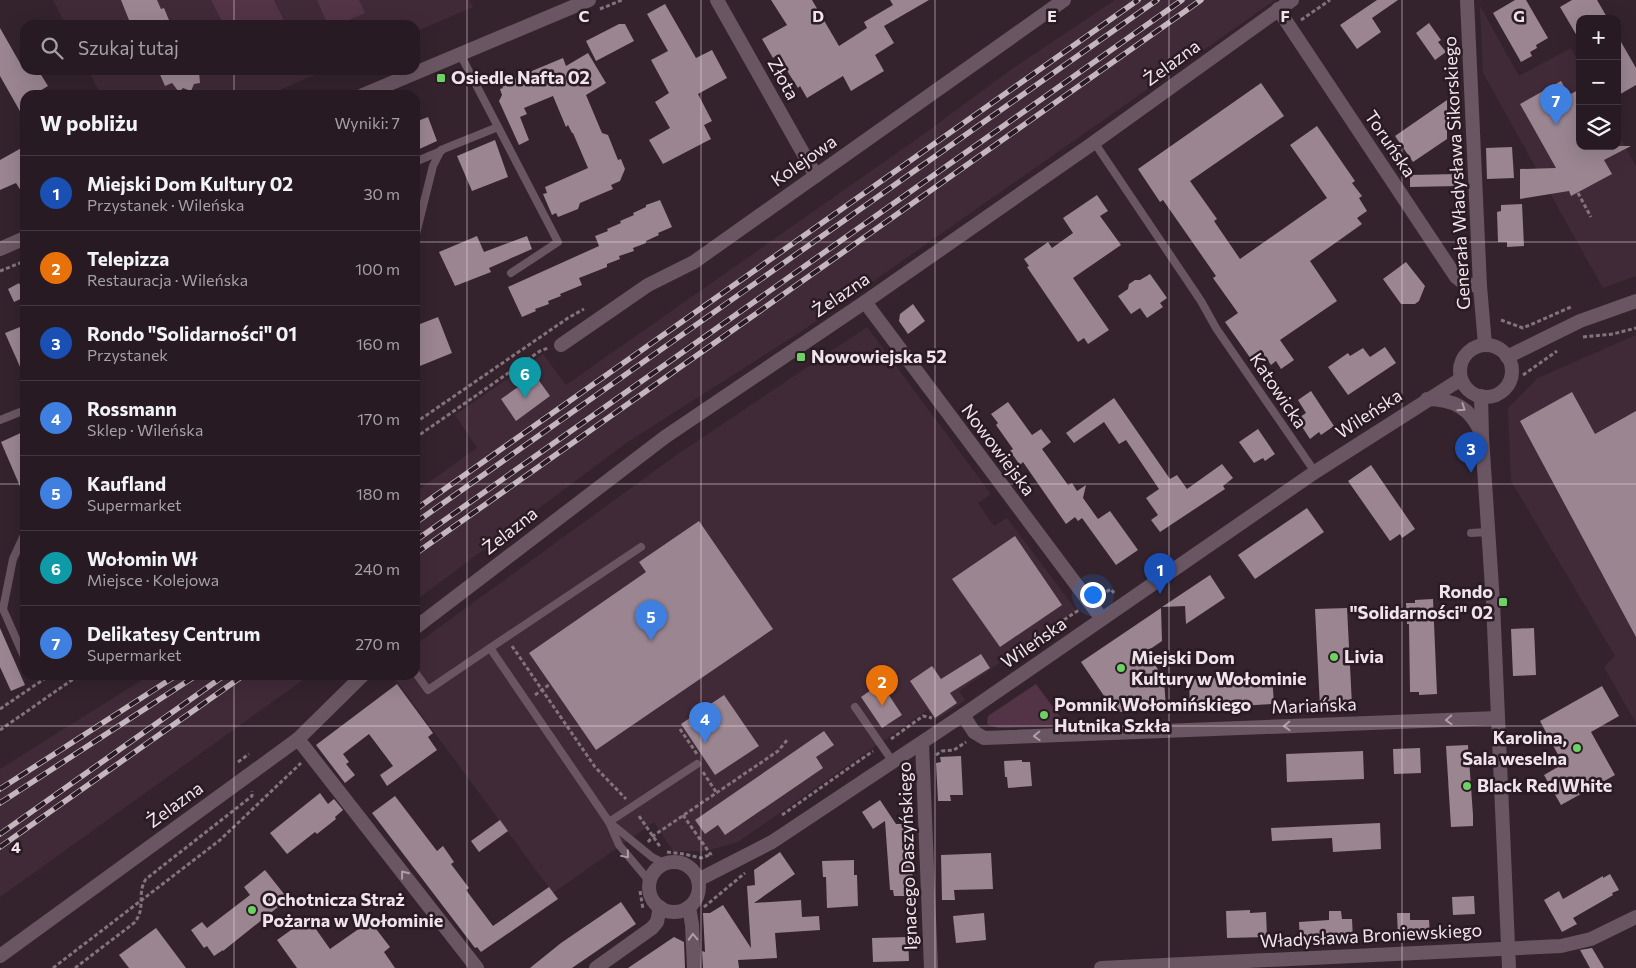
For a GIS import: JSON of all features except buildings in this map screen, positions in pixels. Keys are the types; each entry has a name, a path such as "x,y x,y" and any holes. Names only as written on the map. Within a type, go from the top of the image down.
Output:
{"street":[{"path":"420,71 590,0"},
{"name":"Złota","path":"717,0 816,176"},
{"name":"Kolejowa","path":"561,345 648,285 694,262 1064,0"},
{"name":"Żelazna","path":"420,624 665,437 865,302 1094,142 1292,0"},
{"name":"Generała Władysława Sikorskiego","path":"1467,0 1480,286 1485,345"},
{"name":"Toruńska","path":"1278,9 1444,259 1460,280 1472,286 1480,286"},
{"path":"375,90 410,75"},
{"path":"0,249 20,240"},
{"path":"1507,357 1580,321 1636,301"},
{"name":"Nowowiejska","path":"865,302 1102,619"},
{"path":"1485,345 1498,348 1507,357 1511,374 1507,385 1498,393 1481,396 1472,393 1461,379 1461,362 1473,348 1485,345"},
{"name":"Wileńska","path":"698,880 772,842 922,743 1314,472 1461,379"},
{"path":"1481,396 1509,968"},
{"path":"1427,399 1442,399 1456,404 1468,412 1477,424 1482,437"},
{"name":"Żelazna","path":"0,956 298,739 358,680"},
{"name":"Mariańska","path":"963,715 974,732 984,738 1498,718"},
{"path":"298,739 477,968"},
{"name":"Ignacego Daszyńskiego","path":"922,743 931,968"},
{"path":"672,862 685,865 695,874 698,880 698,893 693,903 689,907 677,912 671,912 660,907 652,897 650,884 655,872 665,864 672,862"},
{"path":"596,968 652,928 657,922 660,907"},
{"path":"689,907 692,925 694,968"},
{"name":"Władysława Broniewskiego","path":"1101,968 1561,946 1591,939 1636,917"}],"lane":[{"path":"460,54 558,242 511,273"},
{"path":"420,160 498,127"},
{"name":"Katowicka","path":"1094,142 1201,301 1216,328 1314,472"},
{"path":"420,218 433,166 441,150"},
{"path":"0,420 20,413"},
{"path":"1471,533 1488,532"},
{"path":"20,544 13,559 4,610 20,647"},
{"path":"420,679 428,690 641,547"},
{"path":"490,648 609,822 619,845 650,884"},
{"path":"855,707 892,762"},
{"path":"609,822 699,762"},
{"path":"609,822 652,857 665,864"}],"path":[{"path":"1290,27 1330,0"},
{"path":"1578,193 1591,216"},
{"path":"0,271 20,263"},
{"path":"1501,320 1523,328 1575,306"},
{"path":"420,420 568,318 586,308 596,321"},
{"path":"1578,337 1613,334 1636,328"},
{"path":"420,435 540,351 561,345"},
{"path":"1523,375 1563,347"},
{"path":"506,638 595,767 632,806 664,852 674,852 701,858 721,852"},
{"path":"0,710 43,680"},
{"path":"0,730 72,680"},
{"path":"526,701 550,684"},
{"path":"779,818 923,716"},
{"path":"680,729 716,792"},
{"path":"646,844 653,836 778,751 788,739"},
{"path":"53,968 220,840 310,754"},
{"path":"75,968 134,923 141,911 142,886 146,880 252,796 249,786"},
{"path":"683,815 711,855"}],"shaded area":[{"path":"53,0 469,0 473,7 420,30 420,20 63,20"},
{"path":"211,0 274,0 284,20 221,20"},
{"path":"317,0 359,0 365,13 349,20 326,20"},
{"path":"1115,0 1275,0 799,333 626,443 420,597 420,488 477,448 455,415 543,354 566,385 924,134 1012,69"},
{"path":"1480,6 1519,76 1571,48 1576,57 1576,150 1621,150 1621,139 1636,166 1636,276 1603,288 1483,73"},
{"path":"91,75 314,75 280,90 98,90"},
{"path":"867,327 991,494 978,503 994,526 1007,518 1076,610 959,691 965,700 935,721 927,710 738,842 706,851 673,851 654,822 553,893 396,680 420,680 420,641 675,456"},
{"path":"1636,335 1636,723 1604,667 1615,656 1511,481 1508,408 1538,378"},
{"path":"142,680 303,680 0,897 0,769"},
{"path":"1036,684 1067,726 999,728 988,725 988,716"}],"railway":[{"path":"420,506 1138,0"},
{"path":"420,519 1157,0"},
{"path":"420,537 1182,0"},
{"path":"420,550 1201,0"},
{"path":"0,789 169,680"},
{"path":"0,803 189,680"},
{"path":"0,834 218,680"},
{"path":"0,847 237,680"}],"place":[{"name":"Osiedle Nafta 02","path":"441,78"},
{"name":"Delikatesy Centrum","path":"1556,125"},
{"name":"Nowowiejska 52","path":"801,357"},
{"name":"Wołomin Wł","path":"525,398"},
{"name":"Rondo \"Solidarności\" 01","path":"1471,473"},
{"name":"Miejski Dom Kultury 02","path":"1160,594"},
{"name":"Rondo \"Solidarności\" 02","path":"1503,602"},
{"name":"Kaufland","path":"651,641"},
{"name":"Livia","path":"1334,657"},
{"name":"Miejski Dom Kultury w Wołominie","path":"1121,668"},
{"name":"Telepizza","path":"882,706"},
{"name":"Pomnik Wołomińskiego Hutnika Szkła","path":"1044,715"},
{"name":"Rossmann","path":"705,743"},
{"name":"Karolina, Sala weselna","path":"1577,748"},
{"name":"Black Red White","path":"1467,786"},
{"name":"Ochotnicza Straż Pożarna w Wołominie","path":"252,910"}]}
